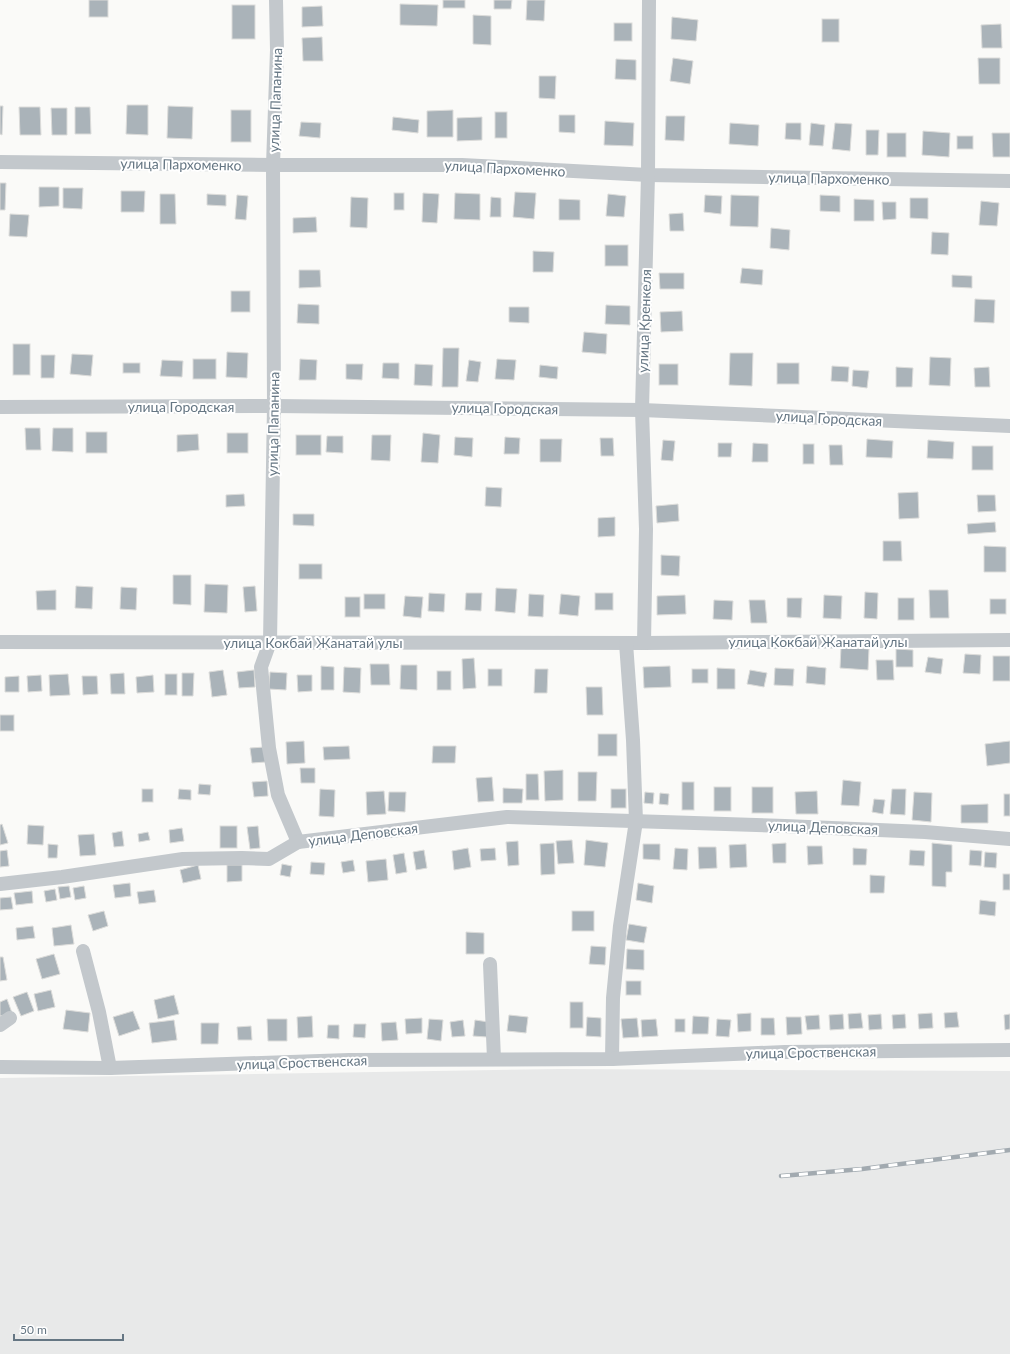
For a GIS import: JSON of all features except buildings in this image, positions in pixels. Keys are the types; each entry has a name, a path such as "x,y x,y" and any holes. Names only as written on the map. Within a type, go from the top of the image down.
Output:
{"street":[{"name":"улица Папанина","path":"276,0 277,50 273,165 274,406 270,642 261,668 269,748 278,794 298,842"},
{"name":"улица Кренкеля","path":"644,643 646,529 642,410 648,175 649,0"},
{"name":"улица Пархоменко","path":"0,162 462,166 648,175 1010,181"},
{"name":"улица Городская","path":"0,407 274,406 642,410 1010,426"},
{"name":"улица Кокбай Жанатай улы","path":"0,642 644,643 1010,640"},
{"path":"612,1059 613,998 620,926 636,821 633,740 626,643"},
{"name":"улица Деповская","path":"0,884 62,877 183,859 269,859 298,842 507,817 925,832 1010,839"},
{"path":"83,951 99,1012 110,1068"},
{"path":"490,964 494,1059"},
{"name":"улица Сроственская","path":"0,1067 110,1068 349,1060 612,1059 785,1052 1010,1050"}],"shaded area":[{"path":"559,1069 1010,1071 1010,1354 0,1354 0,1078"}],"railway":[{"path":"781,1176 862,1169 1010,1150"}]}
